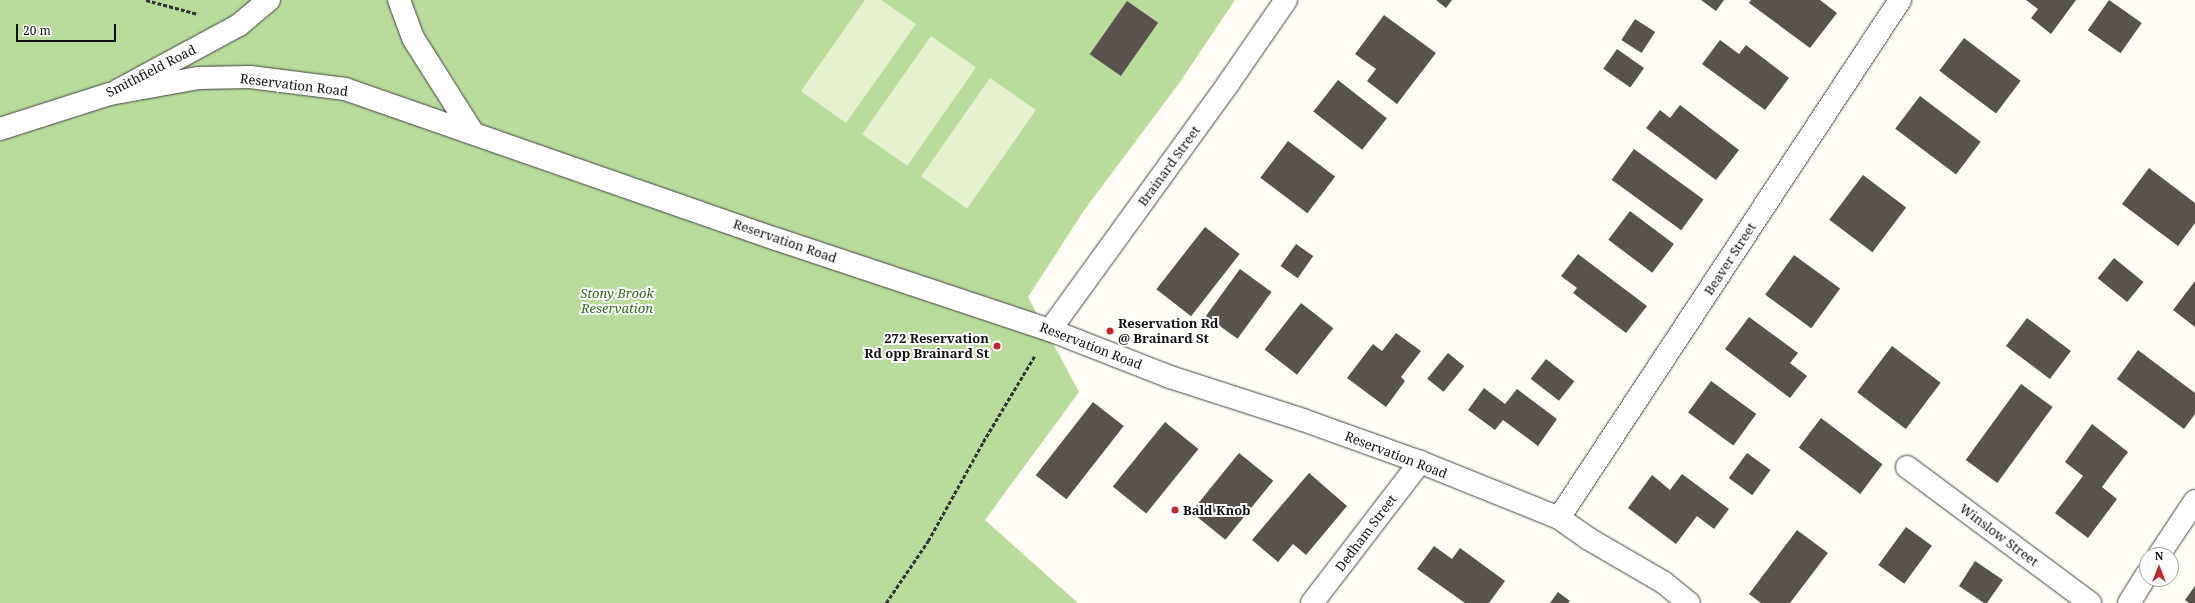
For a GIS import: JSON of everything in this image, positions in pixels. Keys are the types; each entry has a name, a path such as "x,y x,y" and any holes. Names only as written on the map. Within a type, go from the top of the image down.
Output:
{"street":[{"name":"Smithfield Road","path":"0,129 110,94 239,25 269,0"},
{"path":"399,0 413,38 473,133"},
{"name":"Brainard Street","path":"1050,330 1228,84 1286,0"},
{"name":"Beaver Street","path":"1559,518 1900,0"},
{"name":"Reservation Road","path":"110,94 198,78 250,77 345,89 776,239 1050,330 1170,377 1303,420 1420,462 1559,518 1590,539 1663,582 1689,603"},
{"name":"Dedham Street","path":"1312,603 1420,462"},
{"name":"Winslow Street","path":"1907,467 2090,603"},
{"path":"2164,547 2195,502"},
{"path":"2129,603 2139,587"}],"path":[{"path":"146,0 239,25"},
{"path":"886,603 928,541 983,442 1050,330"}],"green space":[{"name":"Stony Brook Reservation","path":"0,0 1235,0 1180,82 1085,209 1028,297 1079,392 985,520 1078,603 0,603"},
{"path":"865,0 881,0 916,24 846,123 801,91"},
{"path":"931,36 976,68 907,166 862,134"},
{"path":"990,78 1036,110 967,208 921,176"}],"building":[{"path":"1436,0 1452,0 1446,8"},
{"path":"1701,0 1724,0 1716,11"},
{"path":"1751,0 1820,0 1837,13 1810,48 1749,3"},
{"path":"2026,0 2076,0 2051,34 2031,18 2038,9"},
{"path":"2109,0 2142,23 2121,53 2088,30"},
{"path":"1127,1 1158,23 1121,76 1090,54"},
{"path":"1384,15 1436,53 1397,104 1367,81 1376,69 1355,54"},
{"path":"1635,19 1655,32 1642,53 1621,40"},
{"path":"1964,38 2021,81 1996,113 1939,71"},
{"path":"1720,40 1739,54 1746,45 1789,78 1765,110 1702,64"},
{"path":"1617,49 1644,68 1630,88 1603,69"},
{"path":"1338,80 1387,118 1362,150 1313,112"},
{"path":"1920,96 1981,142 1956,174 1895,129"},
{"path":"1680,105 1739,150 1716,180 1646,128 1660,110 1670,118"},
{"path":"1288,141 1335,177 1307,213 1260,178"},
{"path":"1634,149 1704,200 1681,230 1612,180"},
{"path":"2149,168 2195,203 2195,223 2178,246 2122,204"},
{"path":"1863,175 1906,207 1872,252 1829,220"},
{"path":"1630,211 1674,244 1652,273 1608,240"},
{"path":"1205,227 1240,254 1191,316 1156,289"},
{"path":"1296,244 1313,256 1298,278 1281,266"},
{"path":"1578,254 1647,306 1626,333 1573,293 1577,288 1561,276"},
{"path":"1794,255 1840,289 1811,328 1765,295"},
{"path":"2114,258 2144,282 2127,302 2098,278"},
{"path":"1240,269 1272,292 1237,339 1206,316"},
{"path":"2195,281 2195,327 2173,310"},
{"path":"1301,303 1333,328 1297,375 1265,349"},
{"path":"1749,317 1798,353 1790,363 1807,376 1790,398 1725,349"},
{"path":"2027,318 2071,351 2050,379 2006,346"},
{"path":"1396,333 1421,351 1401,377 1405,381 1386,407 1347,378 1373,344 1382,351"},
{"path":"1892,346 1941,383 1906,429 1857,392"},
{"path":"2138,350 2195,393 2195,414 2184,429 2117,379"},
{"path":"1448,353 1464,366 1444,392 1427,379"},
{"path":"1546,359 1574,381 1559,401 1531,379"},
{"path":"1711,381 1756,414 1733,445 1688,413"},
{"path":"2021,384 2053,407 1997,483 1966,460"},
{"path":"1484,388 1505,404 1517,389 1557,419 1538,446 1503,420 1495,430 1468,410"},
{"path":"1093,402 1124,426 1066,499 1036,475"},
{"path":"1821,418 1882,464 1860,494 1799,448"},
{"path":"1165,422 1198,449 1146,514 1113,487"},
{"path":"2092,424 2128,452 2102,487 2117,499 2088,538 2055,513 2083,476 2065,462"},
{"path":"1239,453 1273,481 1225,540 1191,512"},
{"path":"1747,453 1770,470 1752,495 1729,478"},
{"path":"1309,473 1347,506 1306,555 1293,544 1278,562 1252,540"},
{"path":"1682,474 1729,509 1714,529 1697,516 1676,544 1628,508 1652,475 1670,490"},
{"path":"1906,527 1932,546 1904,584 1878,565"},
{"path":"1797,530 1828,553 1790,603 1761,603 1749,594"},
{"path":"1434,546 1452,559 1460,548 1505,581 1489,603 1465,603 1417,569"},
{"path":"1975,561 2003,580 1987,603 1984,603 1959,586"},
{"path":"2195,586 2195,603 2189,603 2185,600"},
{"path":"1558,592 1570,601 1568,603 1550,603"}],"place":[{"name":"Reservation Rd @ Brainard St","path":"1110,331"},
{"name":"272 Reservation Rd opp Brainard St","path":"997,346"},
{"name":"Bald Knob","path":"1175,510"}]}
